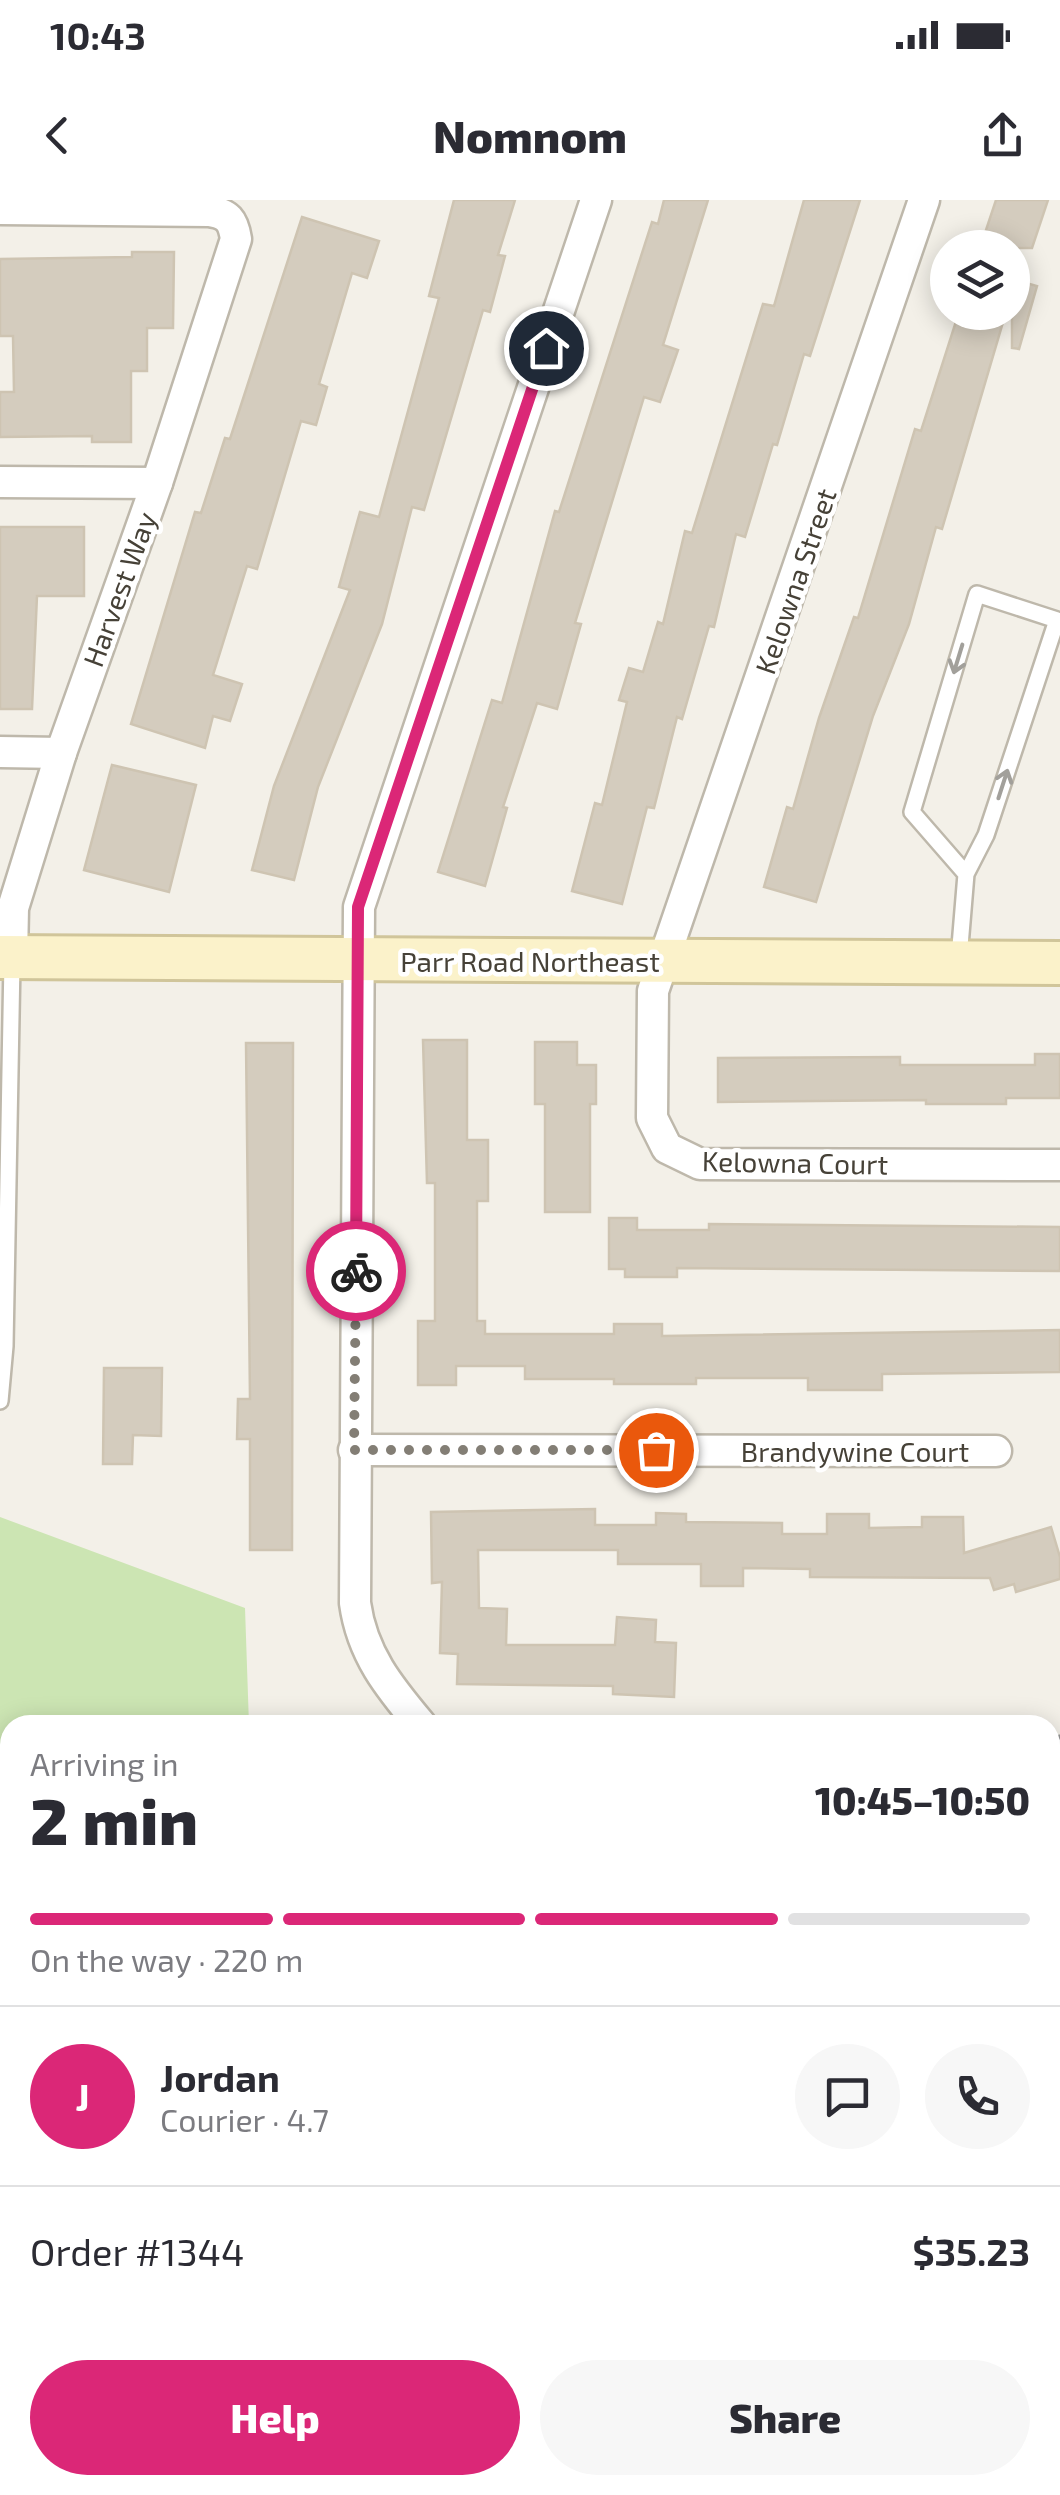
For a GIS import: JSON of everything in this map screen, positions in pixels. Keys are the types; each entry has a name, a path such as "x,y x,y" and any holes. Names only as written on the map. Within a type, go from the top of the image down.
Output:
{"main road":[{"name":"Parr Road Northeast","path":"6,957 1060,963"}],"street":[{"path":"413,1715 382,1677 358,1627 354,1450 358,960 362,895 596,200"},
{"name":"Kelowna Street","path":"664,961 924,200"},
{"path":"0,209 99,205"},
{"name":"Harvest Way","path":"6,957 13,908 61,752 157,483 236,239 233,223 224,214 99,205"},
{"path":"0,482 157,483"},
{"path":"0,752 61,752"},
{"name":"Kelowna Court","path":"664,961 651,998 652,1118 656,1134 681,1156 700,1164 1060,1165"},
{"name":"Brandywine Court","path":"354,1450 996,1452"}],"lane":[{"path":"959,962 966,874 986,835 1057,620 977,594 912,812 966,874"},
{"path":"0,1401 6,1327 6,957"}],"green space":[{"path":"0,1517 245,1608 249,1715 0,1715"}],"building":[{"path":"454,200 515,200 498,255 505,256 490,312 483,310 424,510 412,507 382,624 318,787 294,880 252,870 274,786 350,590 339,587 360,512 379,517 439,298 429,296"},
{"path":"664,200 708,200 663,345 678,350 660,402 644,397 575,623 581,624 557,709 537,703 503,807 507,808 485,886 438,872 492,700 502,703 555,511 559,512 652,222 658,224"},
{"path":"804,200 860,200 810,356 804,354 777,445 773,444 745,537 736,534 714,627 709,626 682,719 677,717 654,808 647,807 622,904 572,891 595,803 602,805 627,702 619,700 629,668 643,672 658,622 663,624 685,531 692,533 763,304 774,306"},
{"path":"996,200 1048,200 1032,248 1030,230 986,230"},
{"path":"302,217 379,241 367,278 352,273 319,384 327,387 316,425 301,421 257,569 247,566 213,675 242,684 230,721 213,716 205,748 131,724 195,512 201,513 225,438 230,439"},
{"path":"132,252 174,252 173,328 147,328 147,371 131,371 131,442 92,442 92,436 0,437 0,392 14,392 13,336 0,336 0,259 132,257"},
{"path":"1030,284 1037,286 1030,310"},
{"path":"953,330 1001,330 942,529 936,527 909,624 873,716 816,902 764,887 787,807 793,809 819,718 854,617 858,618 915,429 921,431"},
{"path":"1012,330 1024,330 1019,349 1012,348"},
{"path":"0,527 84,527 84,596 37,596 32,709 0,709"},
{"path":"112,765 196,785 169,892 84,870"},
{"path":"423,1040 467,1040 467,1140 488,1140 488,1201 477,1201 477,1321 485,1321 485,1334 614,1334 614,1324 662,1324 662,1336 1060,1330 1060,1372 882,1374 882,1390 808,1390 808,1378 696,1378 696,1384 614,1384 614,1379 525,1379 525,1366 456,1366 456,1385 418,1385 418,1321 435,1321 435,1183 427,1183"},
{"path":"535,1042 577,1042 577,1065 596,1065 596,1104 590,1104 590,1212 545,1212 545,1104 535,1104"},
{"path":"246,1043 293,1043 292,1550 250,1550 250,1439 237,1439 238,1399 250,1399"},
{"path":"1035,1054 1060,1054 1060,1098 1006,1098 1006,1104 926,1104 926,1100 718,1102 718,1058 900,1057 900,1065 1035,1065"},
{"path":"609,1218 637,1218 637,1230 709,1230 709,1224 1060,1227 1060,1271 677,1268 677,1277 625,1277 625,1269 609,1269"},
{"path":"104,1368 162,1368 161,1436 133,1435 132,1464 103,1464"},
{"path":"595,1509 595,1525 656,1525 656,1513 686,1514 686,1522 782,1523 782,1534 827,1534 827,1514 869,1514 869,1528 922,1527 922,1517 963,1517 964,1553 1051,1527 1060,1557 1060,1579 1016,1592 1014,1584 994,1590 990,1578 810,1577 810,1569 743,1568 743,1586 701,1586 701,1564 618,1564 618,1550 478,1550 479,1608 507,1609 506,1645 615,1645 617,1617 656,1620 655,1642 676,1643 674,1697 613,1694 613,1686 457,1684 458,1654 440,1653 442,1582 432,1583 431,1512"}],"way so far":[{"path":"356,1271 354,1450 656,1450"}],"route":[{"path":"356,1271 358,907 546,348"}]}
